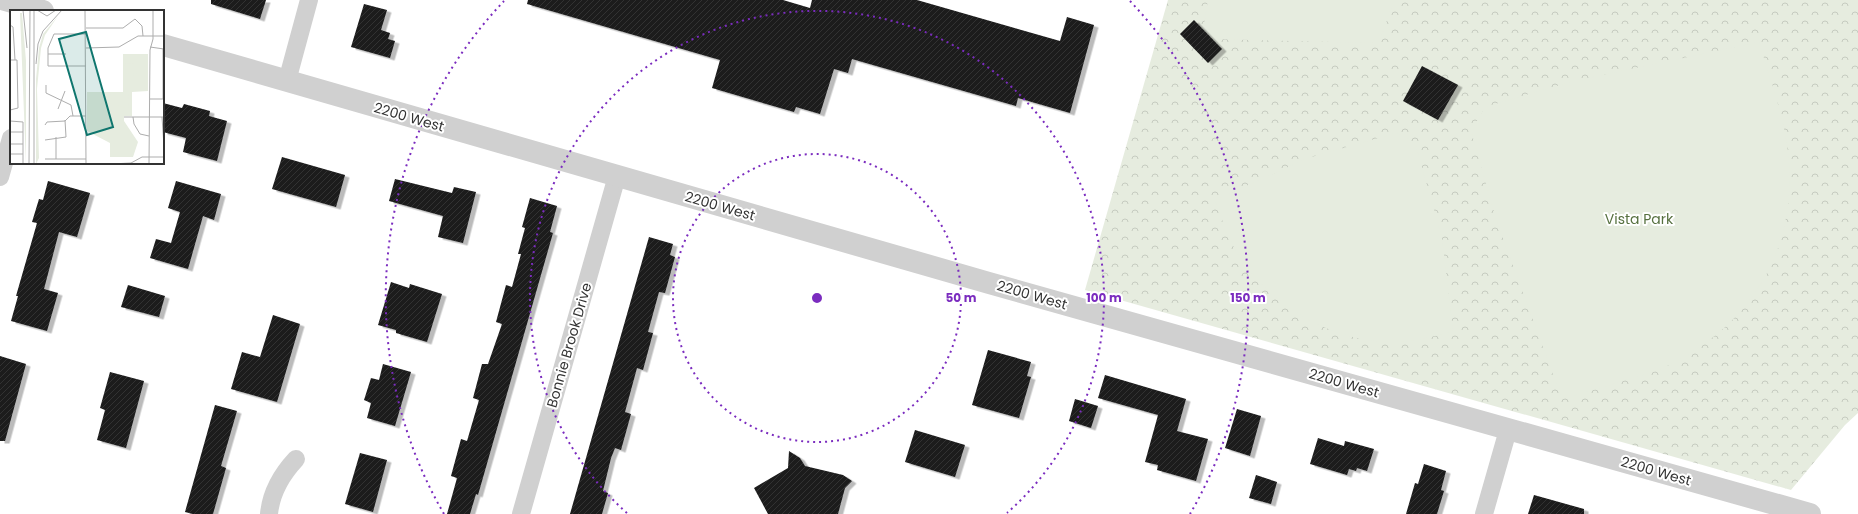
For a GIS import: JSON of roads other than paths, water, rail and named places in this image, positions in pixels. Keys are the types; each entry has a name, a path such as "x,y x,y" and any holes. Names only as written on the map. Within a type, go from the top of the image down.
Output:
{"street":[{"path":"6,0 41,10"},
{"path":"287,81 310,0"},
{"name":"2200 West","path":"164,45 1508,430 1810,514"},
{"path":"0,177 10,142"},
{"name":"Bonnie Brook Drive","path":"521,514 617,176"},
{"path":"1484,514 1508,430"},
{"path":"269,514 270,506 278,484 296,459"}],"park label":[{"name":"Vista Park","path":"1639,219"}]}
